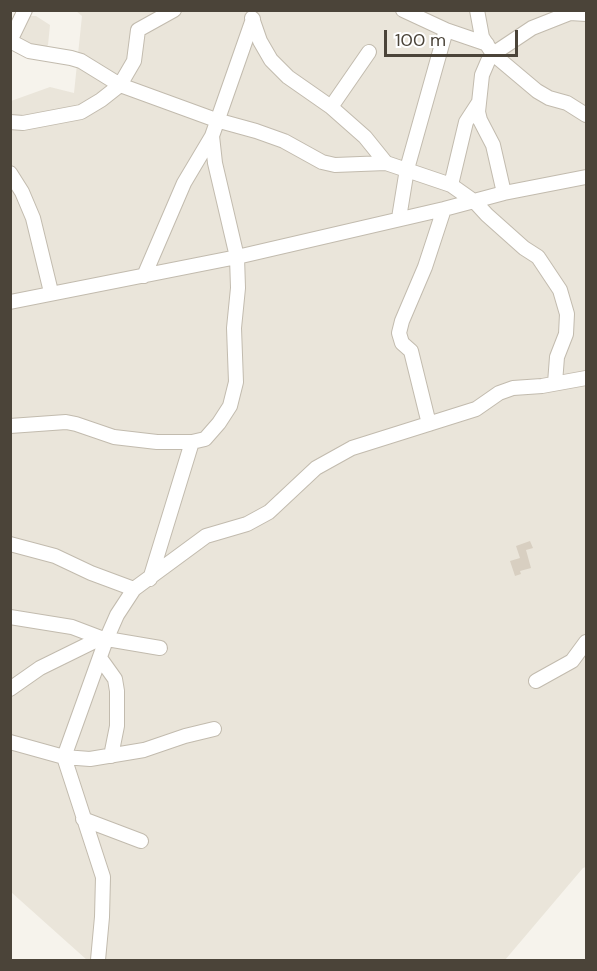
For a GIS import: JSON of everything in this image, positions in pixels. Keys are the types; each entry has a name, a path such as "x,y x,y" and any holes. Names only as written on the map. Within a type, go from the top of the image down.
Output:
{"street":[{"path":"25,10 10,41 29,51 81,61 120,84 216,120 256,130 284,141 321,162 335,165 386,163 451,185 475,202 524,248 538,256 560,290 567,314 566,334 557,357 555,383"},
{"path":"10,122 23,123 81,112 101,100 120,84 134,61 138,30 174,10"},
{"path":"403,10 490,49"},
{"path":"477,10 482,37 490,49 537,91 586,115"},
{"path":"504,193 493,145 480,120 482,75 490,49 532,28 570,13 586,14"},
{"path":"252,15 260,41 271,60 288,77 331,107 365,137 386,163"},
{"path":"144,276 184,183 212,136 252,15"},
{"path":"399,218 407,169 446,30"},
{"path":"331,107 369,52"},
{"path":"451,185 466,122 479,102"},
{"path":"10,426 66,422 114,437 157,442 192,442 205,439 219,423 230,406 236,382 234,328 238,288 237,257 215,163 212,136"},
{"path":"10,173 22,192 33,218 51,292"},
{"path":"10,302 51,292 237,257 475,202 504,193 586,177"},
{"path":"429,424 411,351 402,343 399,333 425,267 444,209"},
{"path":"98,960 103,877 64,758 100,658 104,639 134,589 206,536 247,524 269,512 316,468 351,447 476,409 499,393 513,387 586,378"},
{"path":"150,579 192,442"},
{"path":"10,544 55,556 91,573 134,589"},
{"path":"10,617 72,627 104,639 160,648"},
{"path":"10,689 40,668 104,639"},
{"path":"536,681 572,661 586,642"},
{"path":"100,658 115,680 117,691 117,726 111,756"},
{"path":"10,742 76,760 144,750 214,729"},
{"path":"83,819 141,841"}],"shaded area":[{"path":"76,11 586,11 586,867 505,960 87,960 11,892 11,101 50,87 74,93 82,16"},
{"path":"23,16 36,16 50,25 48,45 38,55 28,54 15,35"}],"building":[{"path":"530,541 533,548 526,550 531,568 520,571 521,574 515,576 510,561 520,558 516,546"}]}
